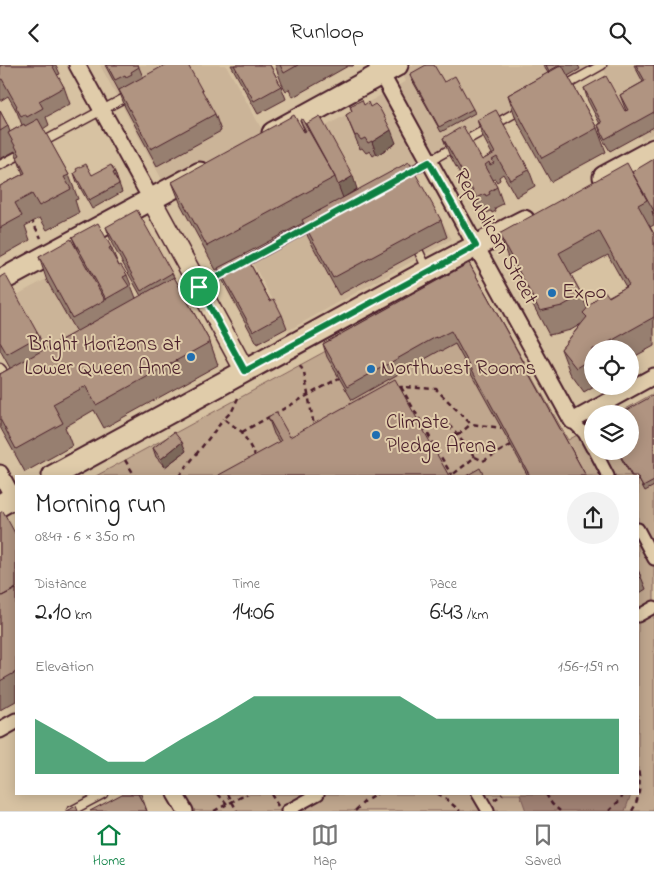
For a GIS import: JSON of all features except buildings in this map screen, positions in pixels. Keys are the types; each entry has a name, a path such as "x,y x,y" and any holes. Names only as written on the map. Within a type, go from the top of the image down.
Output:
{"main road":[{"path":"260,140 385,68"},
{"path":"587,186 654,150"},
{"path":"0,281 217,163"},
{"path":"55,475 537,213"}],"street":[{"path":"77,65 245,371"},
{"name":"Republican Street","path":"385,68 429,162 572,421"},
{"path":"584,433 572,421 654,376"},
{"path":"599,460 607,475"},
{"path":"0,473 11,501"},
{"path":"639,531 654,559"},
{"path":"639,615 654,607"},
{"path":"0,730 15,722"},
{"path":"176,795 185,811"},
{"path":"287,811 316,795"},
{"path":"479,795 488,811"}],"lane":[{"path":"559,89 602,65"},
{"path":"0,165 135,92"},
{"path":"400,177 528,107"},
{"path":"170,303 326,218"},
{"path":"418,252 428,271"},
{"path":"71,811 101,795"}],"path":[{"path":"29,215 41,238"},
{"path":"300,365 304,373 316,434"},
{"path":"242,432 339,378"},
{"path":"451,475 400,388 436,389 471,424 502,428"},
{"path":"180,475 232,411 238,398"},
{"path":"224,419 242,432 260,464"},
{"path":"458,435 471,424"},
{"path":"450,425 475,457 483,461 511,445"},
{"path":"453,475 475,457"},
{"path":"125,459 135,475"},
{"path":"639,773 639,794"},
{"path":"219,795 227,804"},
{"path":"228,795 237,811"},
{"path":"214,811 245,795"},
{"path":"355,811 365,801 375,795"},
{"path":"439,795 460,811"},
{"path":"547,795 552,804 560,811"},
{"path":"609,811 622,795"},
{"path":"632,811 639,795"}],"shaded area":[{"path":"100,65 226,65 271,146 173,200"},
{"path":"397,65 597,65 412,168 452,239 289,330 252,262 366,199 326,126 406,81"},
{"path":"601,65 654,65 654,133 642,140"},
{"path":"79,261 117,327 52,363 15,296"},
{"path":"473,271 568,440 584,431 584,460 639,460 639,405 633,405 654,393 654,811 193,811 185,795 639,795 639,475 98,475"},
{"path":"520,795 631,795 625,811 526,811"}],"place":[{"name":"Expo","path":"552,293"},
{"name":"Bright Horizons at Lower Queen Anne","path":"191,357"},
{"name":"Northwest Rooms","path":"371,369"},
{"name":"Climate Pledge Arena","path":"376,435"}],"route":[{"path":"429,162 476,246 245,371 199,287 429,162"}]}
